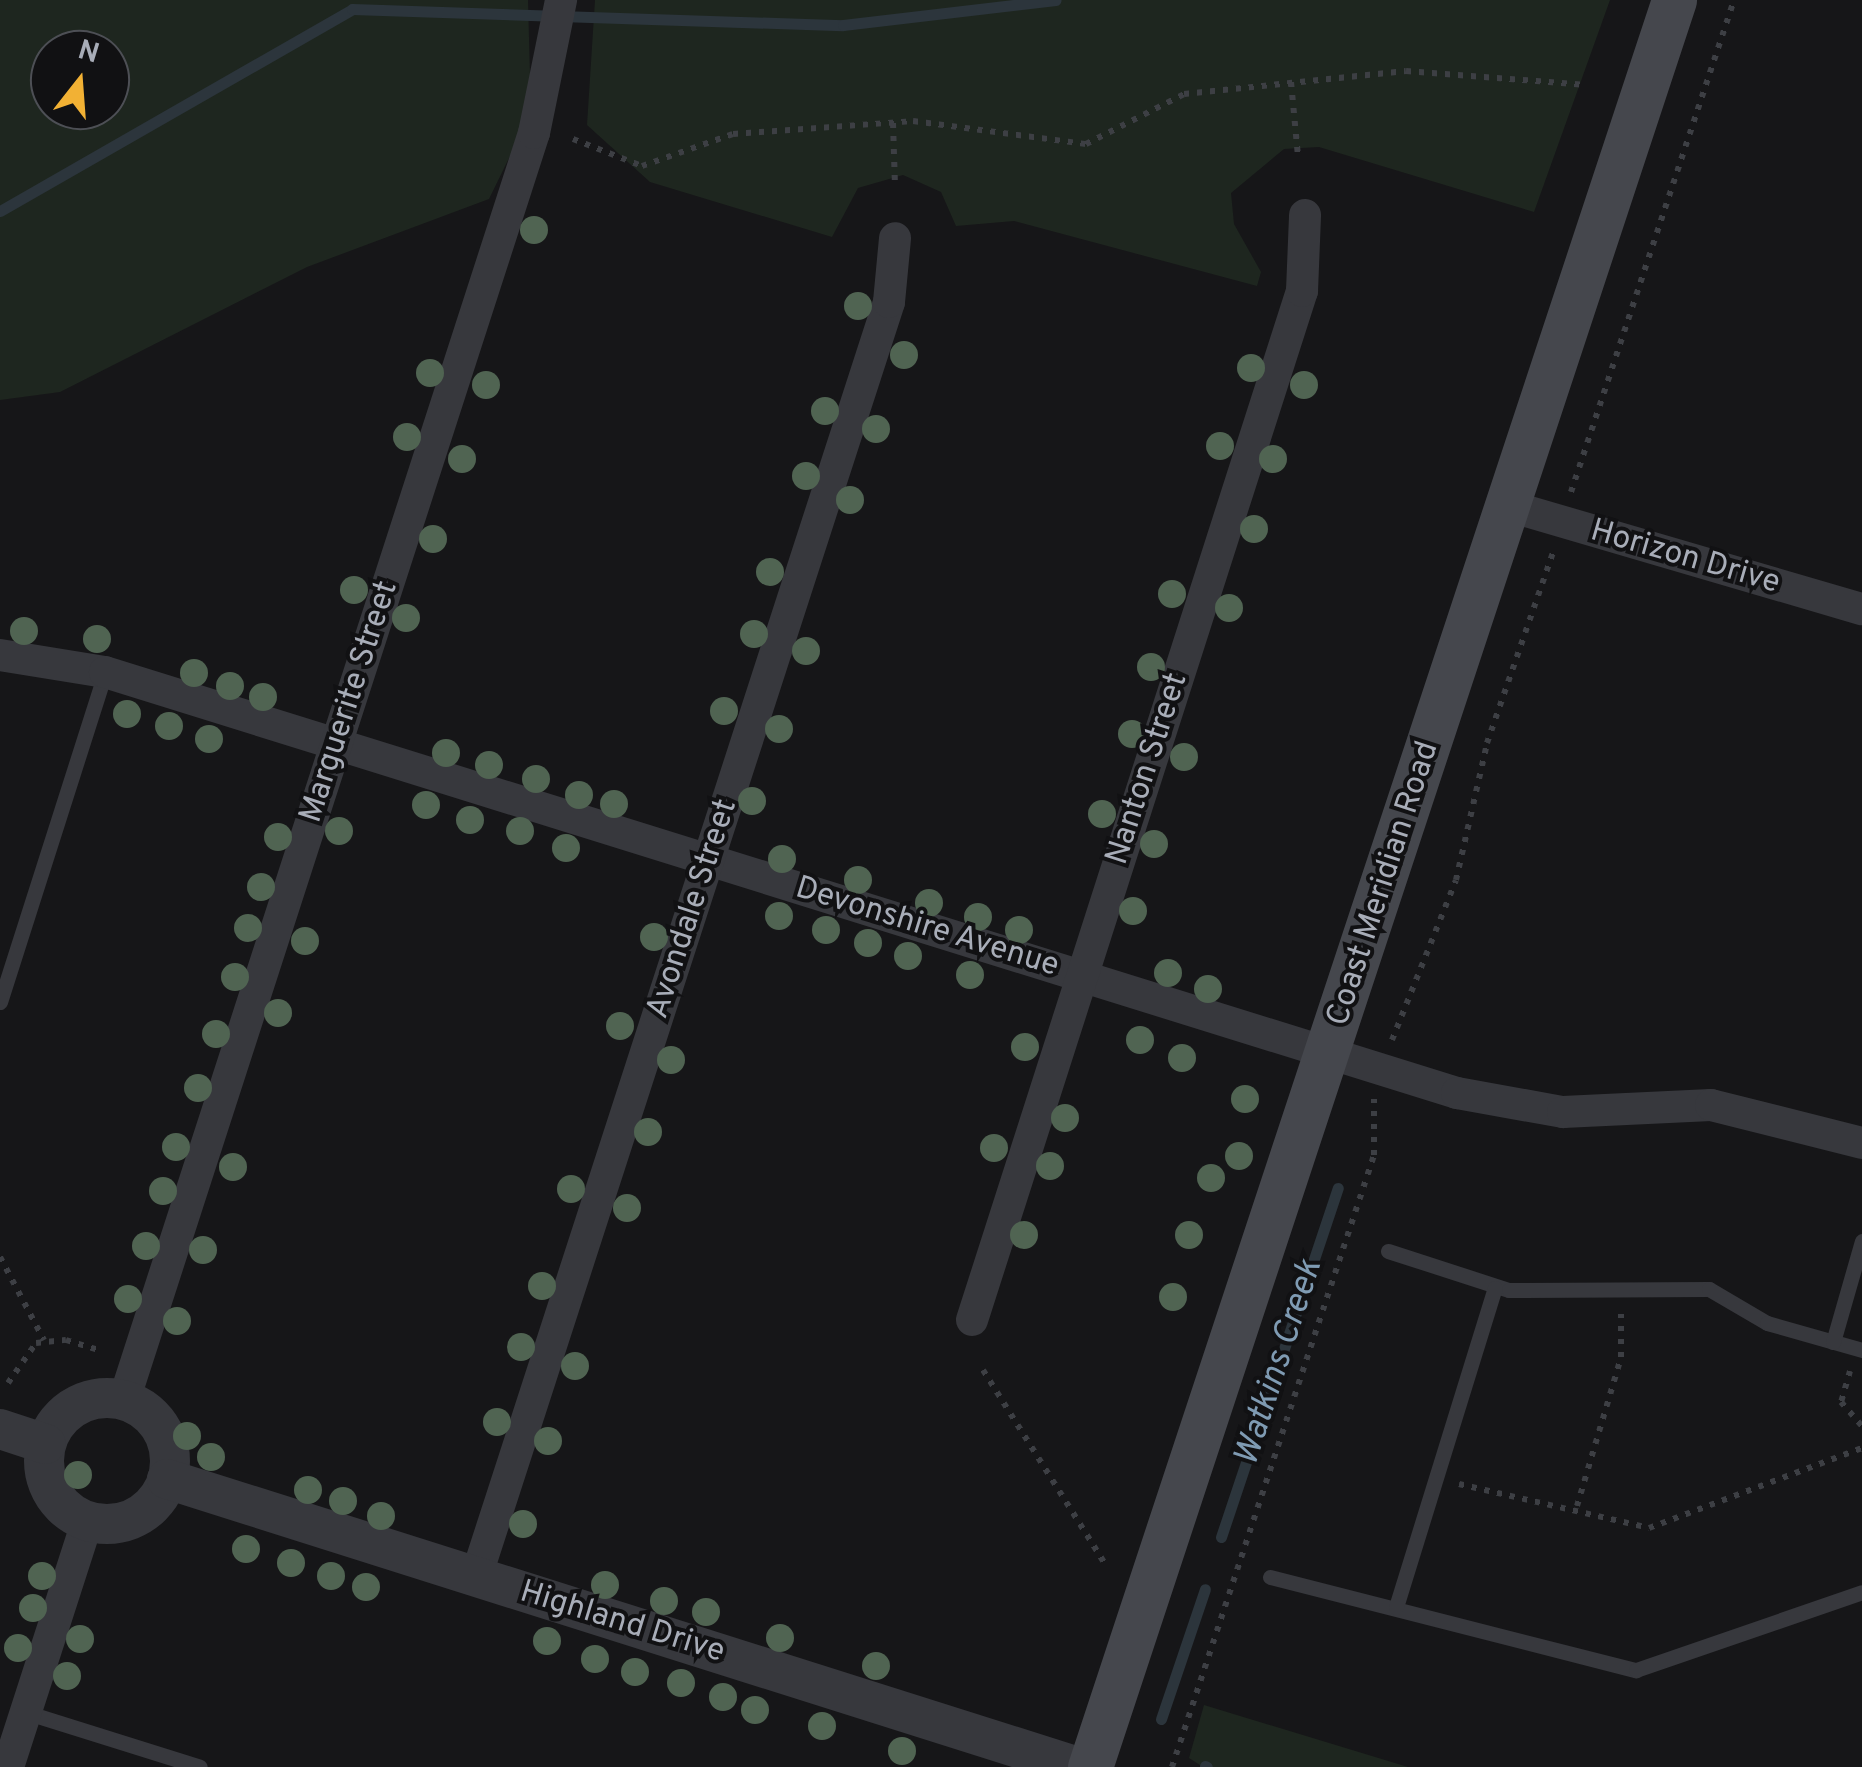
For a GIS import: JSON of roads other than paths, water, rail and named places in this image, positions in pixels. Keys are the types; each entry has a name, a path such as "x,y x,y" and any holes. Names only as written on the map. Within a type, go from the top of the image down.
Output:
{"main road":[{"name":"Coast Meridian Road","path":"1090,1767 1674,0"}],"street":[{"name":"Marguerite Street","path":"124,1400 553,61 561,0"},
{"name":"Nanton Street","path":"972,1320 1302,291 1305,215"},
{"name":"Avondale Street","path":"476,1577 889,302 895,238"},
{"name":"Horizon Drive","path":"1509,506 1862,609"},
{"name":"Devonshire Avenue","path":"0,656 105,672 1328,1055 1520,1107 1711,1106 1862,1143"},
{"path":"124,1400 162,1429 167,1479 131,1520 86,1522 54,1495 46,1444 75,1406 124,1400"},
{"path":"0,1429 46,1444"},
{"name":"Highland Drive","path":"167,1479 1078,1767"},
{"path":"8,1767 86,1522"}],"lane":[{"path":"0,1002 105,672"},
{"path":"1833,1342 1862,1240"},
{"path":"1388,1250 1495,1288 1709,1288 1767,1323 1860,1349"},
{"path":"1396,1606 1495,1288"},
{"path":"1270,1577 1636,1670 1862,1592"},
{"path":"26,1712 200,1767"}],"waterway":[{"path":"0,211 352,9 843,25 1056,0"},
{"name":"Watkins Creek","path":"1221,1537 1338,1188"},
{"name":"Watkins Creek","path":"1161,1719 1205,1589"}]}
